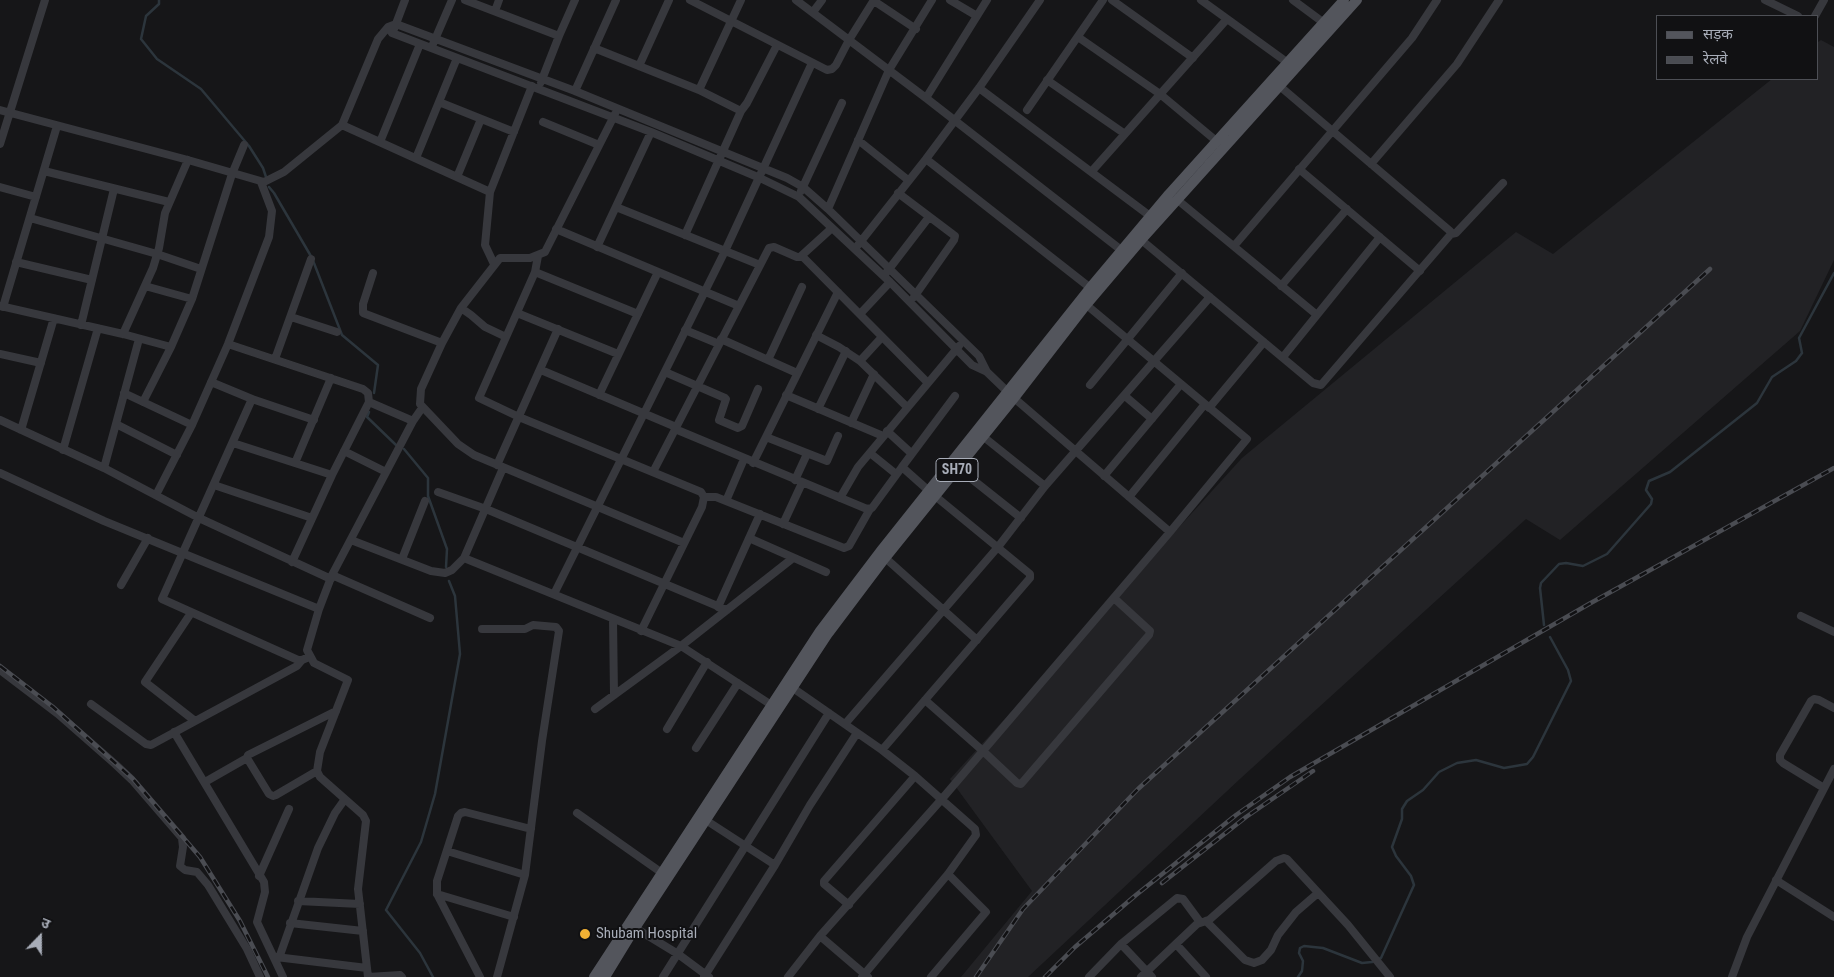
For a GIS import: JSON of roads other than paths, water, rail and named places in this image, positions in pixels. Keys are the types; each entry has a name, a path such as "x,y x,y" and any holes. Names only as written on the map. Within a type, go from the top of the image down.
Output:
{"main road":[{"name":"SH70","path":"1276,84 1288,63 1344,0"},
{"name":"SH70","path":"594,977 632,926 790,686 820,630 882,556 1011,396 1093,290 1138,237 1220,144 1357,0"},
{"name":"SH70","path":"1138,237 1150,216 1173,196"},
{"name":"SH70","path":"932,493 958,468 980,434"},
{"name":"SH70","path":"605,977 662,873 703,818"}],"street":[{"path":"0,144 45,0"},
{"path":"0,110 188,160 261,182 272,179 284,172 342,125 378,39 392,28 405,0"},
{"path":"431,48 452,0"},
{"path":"465,0 559,36"},
{"path":"495,11 499,0"},
{"path":"494,264 485,245 490,192 514,132 535,88 543,79 575,0"},
{"path":"575,91 616,0"},
{"path":"640,66 669,0"},
{"path":"690,0 827,70 832,69 874,0 916,29"},
{"path":"698,90 741,0"},
{"path":"796,0 955,120 1125,253"},
{"path":"813,12 822,0"},
{"path":"828,209 889,70 916,29 932,0"},
{"path":"950,0 976,16"},
{"path":"926,98 987,0"},
{"path":"854,249 926,159 979,88 1040,0"},
{"path":"1027,110 1104,0"},
{"path":"1112,0 1193,58"},
{"path":"1201,0 1288,63"},
{"path":"1293,0 1324,22"},
{"path":"1234,246 1412,38 1438,0"},
{"path":"1371,164 1457,64 1500,0"},
{"path":"1765,0 1796,15"},
{"path":"1816,15 1824,0"},
{"path":"1092,171 1227,19"},
{"path":"392,28 435,40 575,91 787,178 803,188 828,209 964,341 979,356 987,372 1011,396 1170,532"},
{"path":"392,28 420,44 651,132 760,178 798,197 890,282 972,365 987,372"},
{"path":"1078,37 1160,94 1220,144"},
{"path":"380,142 420,44"},
{"path":"685,235 741,111 748,104 777,45"},
{"path":"594,48 698,90 741,111"},
{"path":"416,158 457,58"},
{"path":"554,594 725,251 812,63"},
{"path":"1047,80 1125,134"},
{"path":"1276,84 1450,231 1451,234"},
{"path":"979,88 1150,216"},
{"path":"439,102 514,132"},
{"path":"798,197 842,103"},
{"path":"618,109 545,252 530,258 500,258 460,308 421,389 420,404 458,444 474,455 684,543"},
{"path":"457,177 481,119"},
{"path":"543,122 600,145"},
{"path":"342,125 490,192"},
{"path":"57,126 30,218 1,306 171,347"},
{"path":"597,246 651,132"},
{"path":"858,140 908,180"},
{"path":"144,402 192,298 232,174 244,145"},
{"path":"926,159 1093,290"},
{"path":"123,334 157,254 169,202 188,160"},
{"path":"1300,169 1420,271"},
{"path":"44,171 169,202"},
{"path":"156,495 192,425 228,344 269,236 272,211 261,182"},
{"path":"1138,237 1313,382 1321,385 1451,234 1456,233 1503,183"},
{"path":"0,187 36,197"},
{"path":"81,325 114,189"},
{"path":"898,193 955,238 910,302"},
{"path":"1173,196 1317,315"},
{"path":"616,207 760,265"},
{"path":"1281,286 1347,209"},
{"path":"883,276 929,216"},
{"path":"30,218 157,254 201,269"},
{"path":"653,472 769,248 771,247 797,257 802,256 832,228"},
{"path":"556,229 738,306"},
{"path":"1283,357 1380,237"},
{"path":"538,256 535,272 479,398 519,417 701,492 704,497 702,507 641,631"},
{"path":"802,256 927,382"},
{"path":"275,359 311,260"},
{"path":"16,262 92,280"},
{"path":"535,272 638,314"},
{"path":"598,394 658,272"},
{"path":"373,273 363,304 363,312 442,343"},
{"path":"1090,385 1182,273"},
{"path":"860,314 890,282"},
{"path":"145,286 192,298"},
{"path":"768,360 802,287"},
{"path":"753,463 838,292"},
{"path":"845,724 998,547 1045,486 1210,297"},
{"path":"788,977 820,936 942,800 1247,439 1084,303"},
{"path":"460,308 485,327 506,337"},
{"path":"517,313 618,354"},
{"path":"290,317 337,332"},
{"path":"21,430 54,318"},
{"path":"63,450 98,328"},
{"path":"351,540 431,571 445,573 457,566 464,558 486,509 519,417 558,329"},
{"path":"685,330 768,360 797,373"},
{"path":"816,335 860,361 907,407"},
{"path":"860,361 882,337"},
{"path":"104,468 139,339"},
{"path":"840,498 853,474 927,382 964,341"},
{"path":"1129,498 1264,342"},
{"path":"228,344 363,389 368,394 369,402 332,475 292,562"},
{"path":"818,409 846,351"},
{"path":"0,354 41,363"},
{"path":"541,370 753,463 870,509"},
{"path":"665,372 726,398 719,420 738,428 742,426 758,389"},
{"path":"851,423 874,374"},
{"path":"295,463 331,378"},
{"path":"211,382 252,399 314,420"},
{"path":"1104,476 1181,384"},
{"path":"124,394 192,425"},
{"path":"786,395 851,423 885,434 911,453"},
{"path":"704,497 716,497 847,548 870,509 955,396"},
{"path":"1125,396 1152,419"},
{"path":"252,399 162,597 164,601 298,660 306,658 348,680 320,752 318,771 320,777 363,816 366,821 358,889 368,977 400,975 402,977"},
{"path":"369,402 413,421"},
{"path":"90,704 148,745 297,666 306,658 319,609 331,577 413,421 422,408"},
{"path":"0,420 104,468 199,518 292,562 430,618"},
{"path":"116,424 177,454"},
{"path":"980,434 1045,486"},
{"path":"766,437 827,461 838,436"},
{"path":"233,443 332,475"},
{"path":"344,451 386,472"},
{"path":"870,453 896,474"},
{"path":"783,524 799,482 807,454"},
{"path":"726,501 744,459"},
{"path":"882,750 1030,578 1030,574 902,467"},
{"path":"958,468 1021,518"},
{"path":"0,473 104,521 319,609"},
{"path":"214,485 312,518"},
{"path":"438,492 486,509 727,610"},
{"path":"402,560 425,501"},
{"path":"718,606 760,514"},
{"path":"121,585 148,538"},
{"path":"749,538 826,572"},
{"path":"882,556 977,640"},
{"path":"464,558 681,646 776,707"},
{"path":"595,709 681,646 793,558"},
{"path":"925,700 983,750 1017,783 1021,784 1149,635 1150,631 1114,598"},
{"path":"191,613 145,682 196,721"},
{"path":"1801,616 1834,632"},
{"path":"613,619 614,694"},
{"path":"482,629 528,629 533,625 556,627 560,631 542,741 525,875 497,977"},
{"path":"667,729 707,662"},
{"path":"0,670 58,714 115,764 132,780 182,838 183,847 180,866 185,870 196,872 208,886 247,949 260,977"},
{"path":"696,748 738,683"},
{"path":"790,686 882,750 915,776 975,829 976,835 948,874 865,976 820,936"},
{"path":"1824,788 1780,760 1780,755 1811,701 1814,699 1819,700 1834,708"},
{"path":"205,782 247,758 248,755 336,711"},
{"path":"663,977 829,713"},
{"path":"174,732 264,882 265,888 257,922 276,958 283,977"},
{"path":"632,926 678,954 706,976 810,805 857,733"},
{"path":"247,758 273,796 318,771"},
{"path":"1732,977 1747,937 1834,769"},
{"path":"849,905 824,884 824,881 915,776"},
{"path":"276,958 326,832 345,799"},
{"path":"260,876 289,809"},
{"path":"480,977 436,894 437,880 458,816 465,812 531,829"},
{"path":"577,813 662,873"},
{"path":"703,818 775,865"},
{"path":"446,851 525,875"},
{"path":"1121,944 1147,975 1176,944 1280,859 1287,859 1374,956 1390,977"},
{"path":"931,977 986,912 948,874"},
{"path":"1776,880 1834,917"},
{"path":"1089,977 1121,944 1177,898 1183,899 1203,922 1245,960 1254,963 1262,960 1271,950 1278,935 1296,912 1318,893"},
{"path":"436,894 514,918"},
{"path":"298,900 360,904"},
{"path":"290,923 363,931"},
{"path":"1176,944 1206,977"},
{"path":"276,958 367,968"}],"waterway":[{"path":"159,0 159,4 146,16 141,39 157,59 201,89 249,146 263,168 266,177"},
{"path":"269,187 312,258 342,335 378,365 374,393"},
{"path":"1544,625 1541,583 1559,564 1566,563 1583,566 1607,554 1651,504 1652,499 1646,490 1649,481 1670,472 1757,403 1772,377 1796,361 1802,353 1799,338 1834,273"},
{"path":"369,412 367,417 396,445"},
{"path":"404,449 428,478 428,496 447,549 446,567"},
{"path":"433,977 420,953 386,910 421,842 435,794 460,654 455,596 449,581"},
{"path":"1298,977 1302,971 1303,961 1299,953 1300,948 1304,946 1323,948 1362,963 1372,962 1381,958 1414,885 1411,876 1396,856 1392,847 1402,819 1402,809 1407,801 1423,790 1439,772 1457,763 1476,760 1504,768 1527,764 1533,757 1571,681 1568,670 1550,637"}],"railway":[{"path":"976,977 1023,909 1138,789 1710,269"},
{"path":"1045,977 1075,947 1136,895 1236,815 1290,777 1589,604 1834,468"},
{"path":"0,666 53,707 133,779 200,857 240,921 268,977"},
{"path":"1162,883 1246,817 1313,771"}],"place":[{"name":"Shubam Hospital","path":"585,934"}]}
